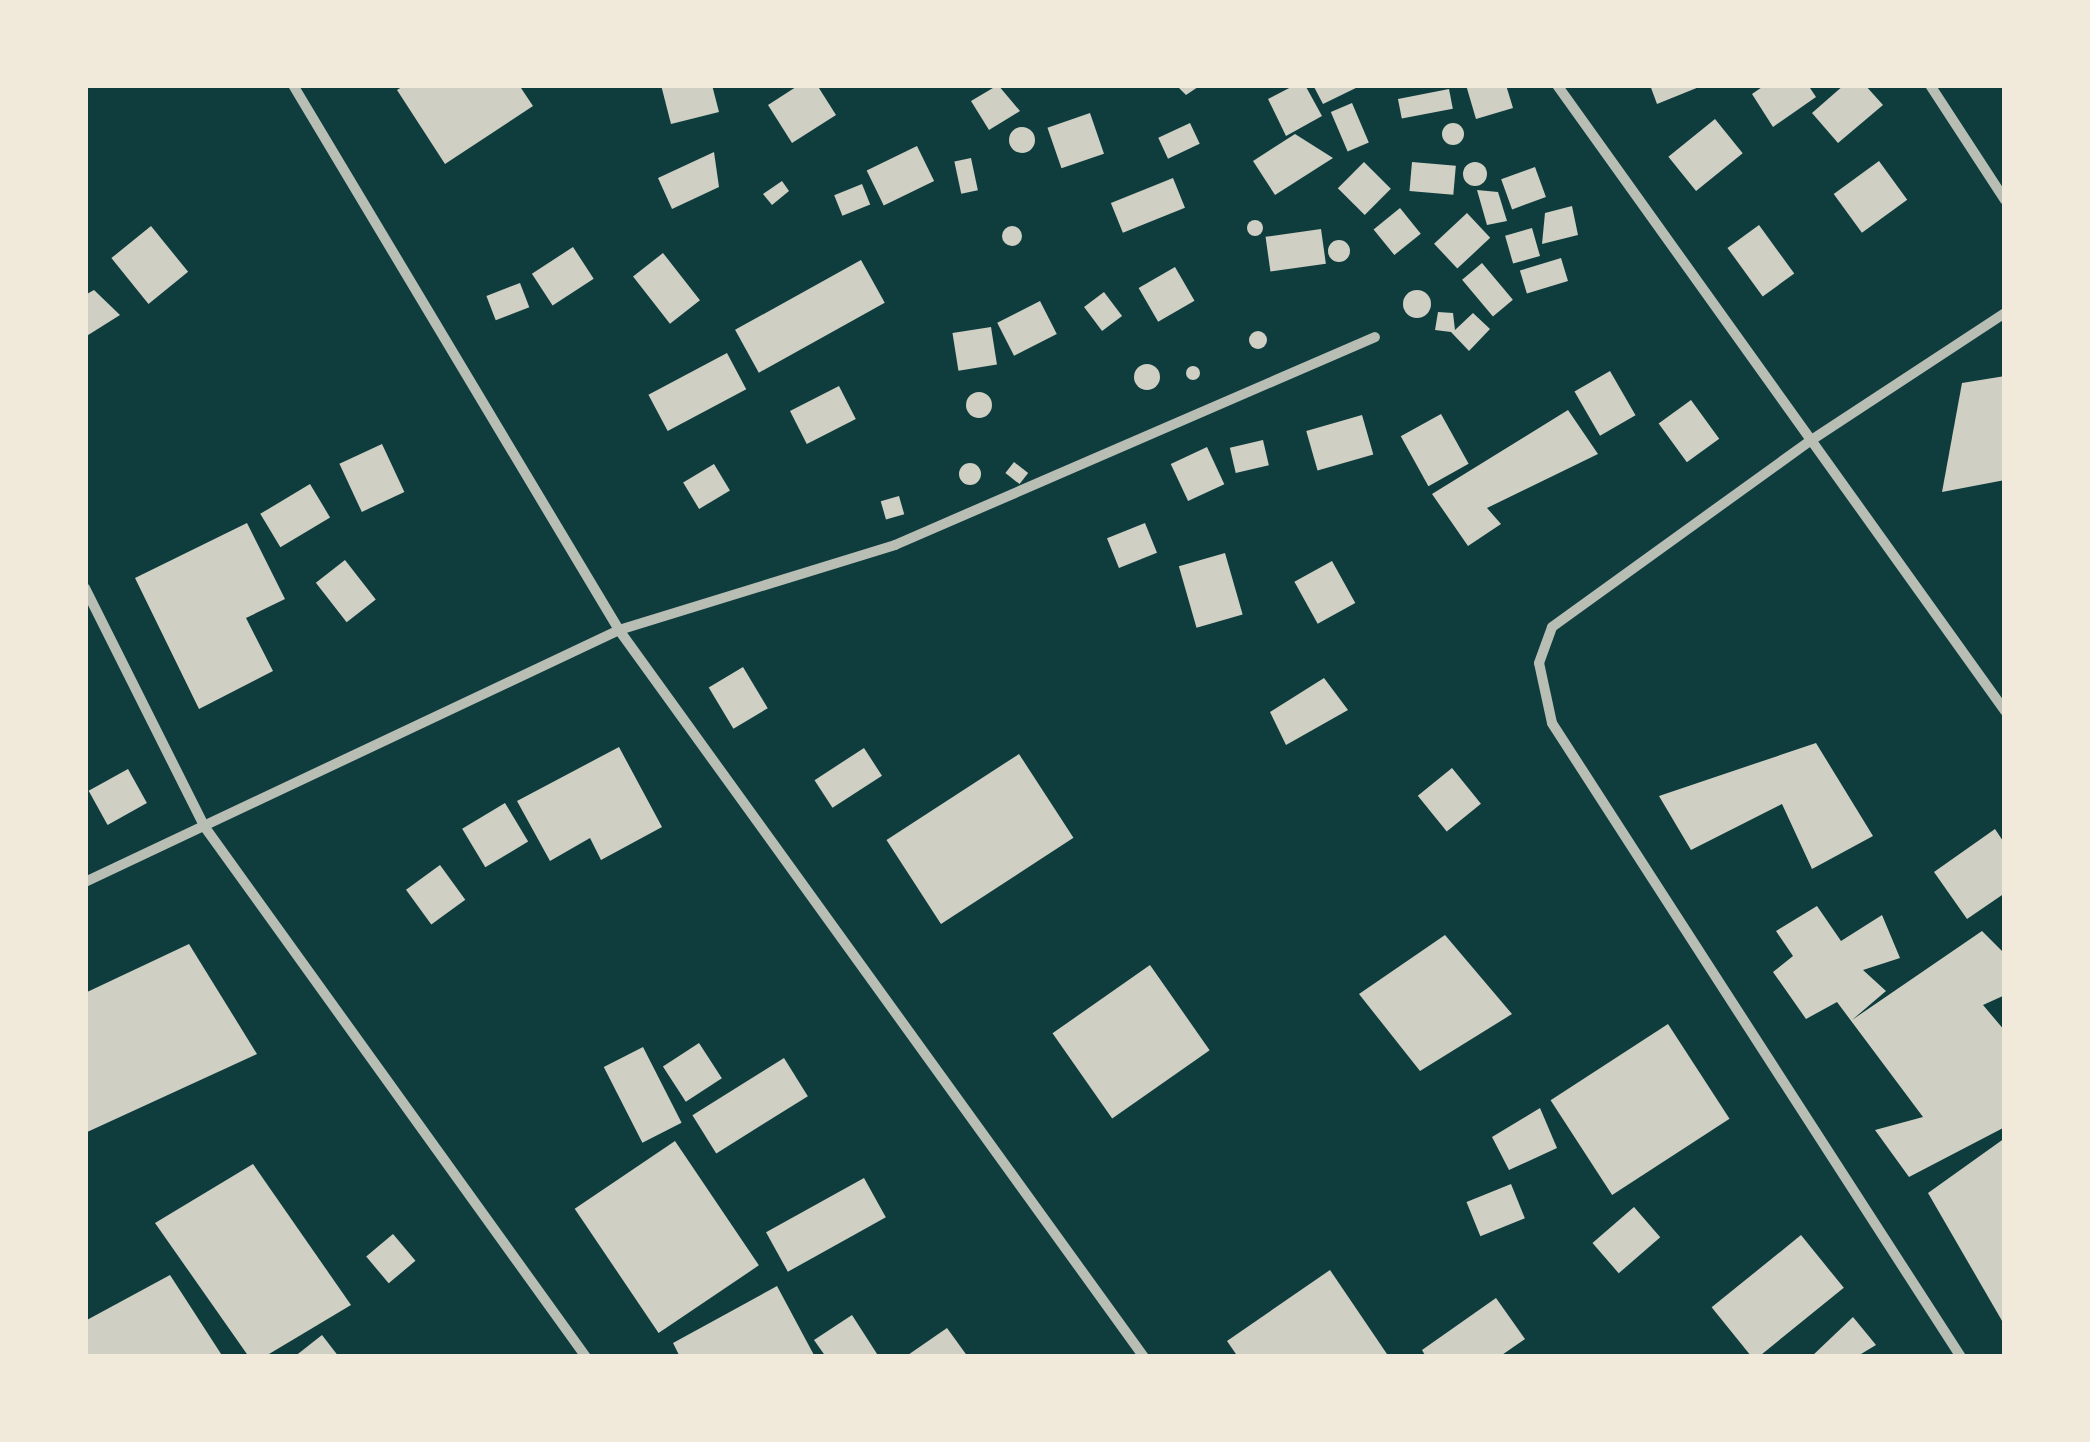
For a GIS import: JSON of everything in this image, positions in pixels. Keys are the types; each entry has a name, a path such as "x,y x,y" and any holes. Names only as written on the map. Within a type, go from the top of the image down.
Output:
{"street":[{"path":"293,85 619,630 1144,1357"},
{"path":"1557,85 2005,710"},
{"path":"1930,85 2005,200"},
{"path":"1960,1357 1552,723 1539,663 1552,627 1810,441 2005,313"},
{"path":"85,882 619,630 895,545 1375,337"},
{"path":"85,588 204,826 586,1357"}],"building":[{"path":"405,85 519,85 533,106 445,164 397,90"},
{"path":"661,85 712,85 719,112 671,124"},
{"path":"799,85 817,85 836,115 792,143 768,105"},
{"path":"998,85 1020,111 989,130 971,101"},
{"path":"1176,85 1201,85 1186,95"},
{"path":"1295,85 1305,85 1322,116 1286,136 1268,99"},
{"path":"1313,85 1362,85 1323,104"},
{"path":"1466,85 1506,85 1513,108 1476,119"},
{"path":"1650,85 1704,85 1657,104"},
{"path":"1765,85 1808,85 1816,97 1773,127 1752,94"},
{"path":"1844,85 1865,85 1883,105 1838,143 1812,113"},
{"path":"1449,89 1453,109 1402,119 1398,99"},
{"path":"1352,103 1369,143 1348,152 1331,112"},
{"path":"1090,113 1104,154 1061,168 1047,128"},
{"path":"1715,119 1743,153 1696,191 1668,157"},
{"path":"1190,123 1200,144 1168,159 1158,138"},
{"path":"1453,123 1461,126 1461,142 1453,145 1445,142 1442,134 1445,126"},
{"path":"1022,127 1031,131 1035,140 1031,149 1022,153 1013,149 1009,140 1013,131"},
{"path":"1295,134 1333,158 1275,195 1253,161"},
{"path":"917,146 934,181 884,206 867,171"},
{"path":"714,152 719,187 672,209 658,178"},
{"path":"971,158 978,190 961,194 954,162"},
{"path":"1879,161 1907,200 1862,233 1834,194"},
{"path":"1364,162 1391,189 1365,215 1338,188"},
{"path":"1412,162 1456,166 1453,195 1409,191"},
{"path":"1475,162 1484,165 1484,183 1475,186 1466,183 1463,174 1466,165"},
{"path":"1535,167 1546,197 1512,209 1501,179"},
{"path":"1173,178 1185,208 1123,233 1111,203"},
{"path":"782,181 789,191 772,205 763,194"},
{"path":"862,184 870,204 842,216 834,195"},
{"path":"1477,190 1498,192 1507,221 1487,225"},
{"path":"1572,206 1578,235 1542,244 1545,213"},
{"path":"1400,208 1421,234 1394,255 1374,229"},
{"path":"1467,213 1490,238 1457,269 1434,244"},
{"path":"1255,220 1263,228 1255,236 1247,228"},
{"path":"1759,225 1794,274 1763,296 1727,248"},
{"path":"151,226 188,272 148,304 111,258"},
{"path":"1008,226 1016,226 1022,236 1016,246 1008,246 1002,240 1002,232"},
{"path":"1532,228 1540,256 1513,264 1505,236"},
{"path":"1321,229 1326,264 1270,271 1266,237"},
{"path":"1339,240 1347,243 1347,259 1339,262 1331,259 1328,251 1331,243"},
{"path":"573,247 594,279 553,306 532,274"},
{"path":"663,253 700,300 670,324 633,276"},
{"path":"1561,258 1568,281 1527,294 1520,271"},
{"path":"861,260 885,303 759,373 735,330"},
{"path":"1482,263 1513,300 1493,316 1462,280"},
{"path":"1175,267 1194,301 1158,322 1139,288"},
{"path":"520,283 529,307 496,320 486,296"},
{"path":"94,290 120,315 85,337 85,295"},
{"path":"1417,290 1427,294 1431,304 1427,314 1417,318 1407,314 1403,304 1407,294"},
{"path":"1104,292 1122,316 1102,331 1084,307"},
{"path":"1040,301 1057,334 1014,356 997,323"},
{"path":"1438,312 1453,313 1455,330 1473,313 1490,329 1469,351 1451,332 1435,330"},
{"path":"991,327 997,365 958,371 952,333"},
{"path":"1258,331 1265,333 1265,347 1258,349 1251,347 1249,340 1251,333"},
{"path":"727,353 746,389 668,431 648,395"},
{"path":"1147,364 1156,368 1160,377 1156,386 1147,390 1138,386 1134,377 1138,368"},
{"path":"1193,366 1200,373 1193,380 1186,373"},
{"path":"1610,371 1636,415 1600,436 1574,392"},
{"path":"2005,376 2005,480 1942,492 1962,383"},
{"path":"839,386 856,419 807,444 790,411"},
{"path":"979,392 988,396 992,405 988,414 979,418 970,414 966,405 970,396"},
{"path":"1691,400 1719,439 1687,462 1659,424"},
{"path":"1568,410 1598,454 1487,508 1501,524 1468,546 1432,494"},
{"path":"1441,414 1469,464 1428,486 1401,436"},
{"path":"1362,415 1373,454 1318,470 1306,431"},
{"path":"1263,440 1269,465 1236,473 1230,448"},
{"path":"382,444 404,492 362,512 339,464"},
{"path":"1207,447 1224,484 1188,501 1171,464"},
{"path":"1014,462 1028,473 1020,484 1005,473"},
{"path":"970,463 978,466 978,482 970,485 962,482 959,474 962,466"},
{"path":"714,464 730,491 699,509 683,483"},
{"path":"310,484 330,517 280,547 260,514"},
{"path":"899,496 904,514 886,520 881,501"},
{"path":"247,523 285,599 246,618 273,671 199,709 135,578"},
{"path":"1145,523 1157,553 1119,568 1107,538"},
{"path":"1225,553 1243,615 1197,628 1179,566"},
{"path":"345,560 376,599 347,622 316,583"},
{"path":"1332,561 1355,603 1318,624 1294,582"},
{"path":"743,667 768,708 733,729 709,688"},
{"path":"1324,678 1348,710 1286,745 1270,712"},
{"path":"1816,743 1873,836 1812,869 1782,804 1691,850 1659,796"},
{"path":"619,747 662,827 601,860 590,838 550,861 517,801"},
{"path":"864,748 882,776 832,808 815,780"},
{"path":"1019,754 1073,838 941,924 886,840"},
{"path":"1452,768 1481,804 1447,831 1418,796"},
{"path":"128,769 147,803 108,825 89,791"},
{"path":"505,803 528,842 485,867 462,829"},
{"path":"1995,829 2005,844 2005,893 1967,919 1934,872"},
{"path":"440,865 465,900 431,924 406,890"},
{"path":"1817,906 1841,941 1882,915 1900,958 1863,970 1886,991 1852,1020 1982,931 2005,954 2005,995 1983,1005 2005,1031 2005,1127 1909,1177 1875,1130 1923,1117 1837,1002 1806,1019 1773,972 1793,956 1776,931"},
{"path":"1445,935 1512,1014 1420,1071 1359,994"},
{"path":"189,944 257,1054 85,1133 85,993"},
{"path":"1150,965 1210,1050 1112,1118 1053,1033"},
{"path":"1668,1024 1730,1119 1612,1195 1551,1100"},
{"path":"699,1043 722,1078 686,1102 663,1066"},
{"path":"643,1047 682,1123 642,1143 604,1067"},
{"path":"784,1058 808,1096 716,1153 692,1115"},
{"path":"1540,1108 1557,1148 1509,1170 1492,1137"},
{"path":"2005,1138 2005,1326 1928,1193"},
{"path":"675,1141 759,1265 659,1333 575,1209"},
{"path":"253,1164 351,1305 264,1357 249,1357 155,1223"},
{"path":"864,1178 886,1217 788,1272 766,1232"},
{"path":"1511,1184 1525,1218 1480,1236 1466,1202"},
{"path":"1634,1207 1660,1237 1619,1273 1592,1243"},
{"path":"393,1234 415,1261 389,1283 366,1256"},
{"path":"1801,1235 1844,1288 1758,1357 1752,1357 1712,1307"},
{"path":"1330,1270 1389,1357 1238,1357 1227,1341"},
{"path":"170,1275 223,1357 85,1357 85,1321"},
{"path":"777,1286 815,1357 680,1357 673,1343"},
{"path":"1496,1298 1525,1339 1499,1357 1426,1357 1422,1350"},
{"path":"852,1315 879,1357 826,1357 814,1340"},
{"path":"1853,1317 1876,1345 1856,1357 1811,1357"},
{"path":"947,1328 968,1357 905,1357"},
{"path":"322,1335 339,1357 294,1357"}]}
